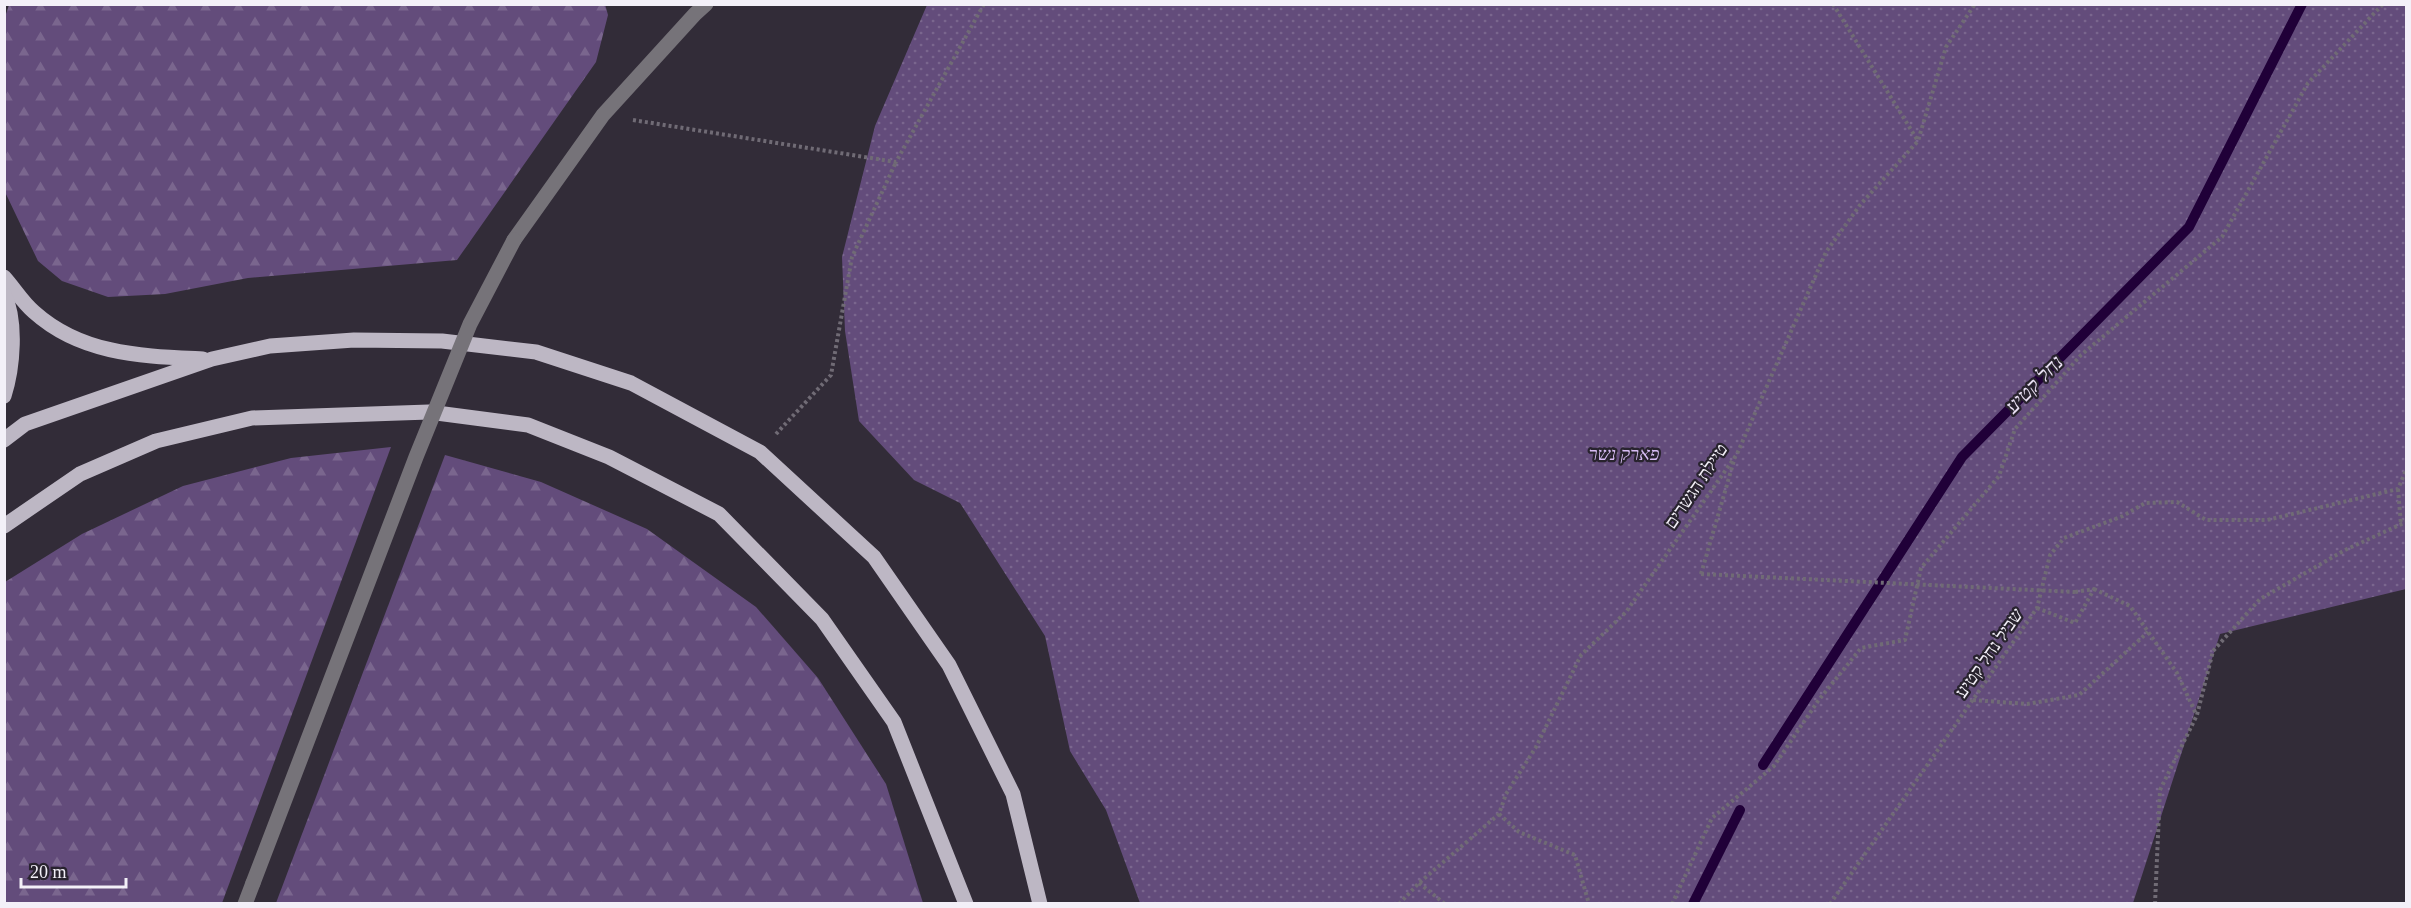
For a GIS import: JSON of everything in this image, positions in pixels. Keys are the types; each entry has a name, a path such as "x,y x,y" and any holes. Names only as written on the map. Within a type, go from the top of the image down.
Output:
{"main road":[{"path":"4,277 33,312 67,335 98,349 155,357 212,359"},
{"path":"4,294 8,302 13,344 4,396"},
{"path":"4,440 25,424 212,359 270,346 354,340 442,341 536,352 631,383 760,452 874,557 949,665 1013,794 1040,903"},
{"path":"4,526 80,474 156,441 252,418 429,412 528,424 609,458 718,514 822,618 894,722 966,903"}],"street":[{"path":"245,903 416,457 470,324 514,240 603,115 696,8"}],"path":[{"path":"760,452 831,375 852,257 896,162 984,4"},
{"path":"1833,4 1918,141"},
{"name":"טיילת הגשרים","path":"1399,903 1500,814 1506,794 1536,747 1581,655 1626,612 1737,454 1826,252 1860,205 1918,141 1946,47 1975,4"},
{"path":"1672,903 1712,818 1774,766 1818,701 1862,648 1905,640 1921,568 1999,476 2015,429 2081,355 2222,237 2308,83 2383,4"},
{"path":"603,115 896,162"},
{"path":"1737,454 1701,574 2075,592 2094,589 2130,606 2177,674 2197,715"},
{"path":"2401,525 2398,489 2406,470"},
{"name":"שביל נחל קטיע","path":"1830,903 2037,608 2050,555 2064,538 2123,516 2145,502 2177,502 2206,520 2267,520 2398,489"},
{"path":"2155,903 2160,790 2197,715 2213,651 2260,599 2345,550 2406,522"},
{"path":"2037,608 2075,623 2094,589"},
{"path":"1973,700 2027,704 2079,695 2148,632"},
{"path":"1500,814 1519,832 1575,855 1589,903"},
{"path":"1419,883 1445,903"}],"green space":[{"path":"605,4 608,15 596,62 457,260 248,278 165,294 108,297 62,281 38,261 5,192 4,20 9,5"},
{"name":"פארק נשר","path":"927,5 2406,5 2406,589 2220,634 2133,903 1140,903 1106,810 1070,751 1045,636 960,503 914,480 859,421 845,331 842,257 875,126"},
{"path":"391,447 222,903 5,903 5,582 82,534 183,486 291,458"},
{"path":"445,455 541,482 647,529 756,607 818,678 886,784 923,903 276,903"}],"waterway":[{"name":"נחל קטיע","path":"1763,765 1962,457 2189,227 2302,4"},
{"name":"נחל קטיע","path":"1693,904 1740,810"}]}
